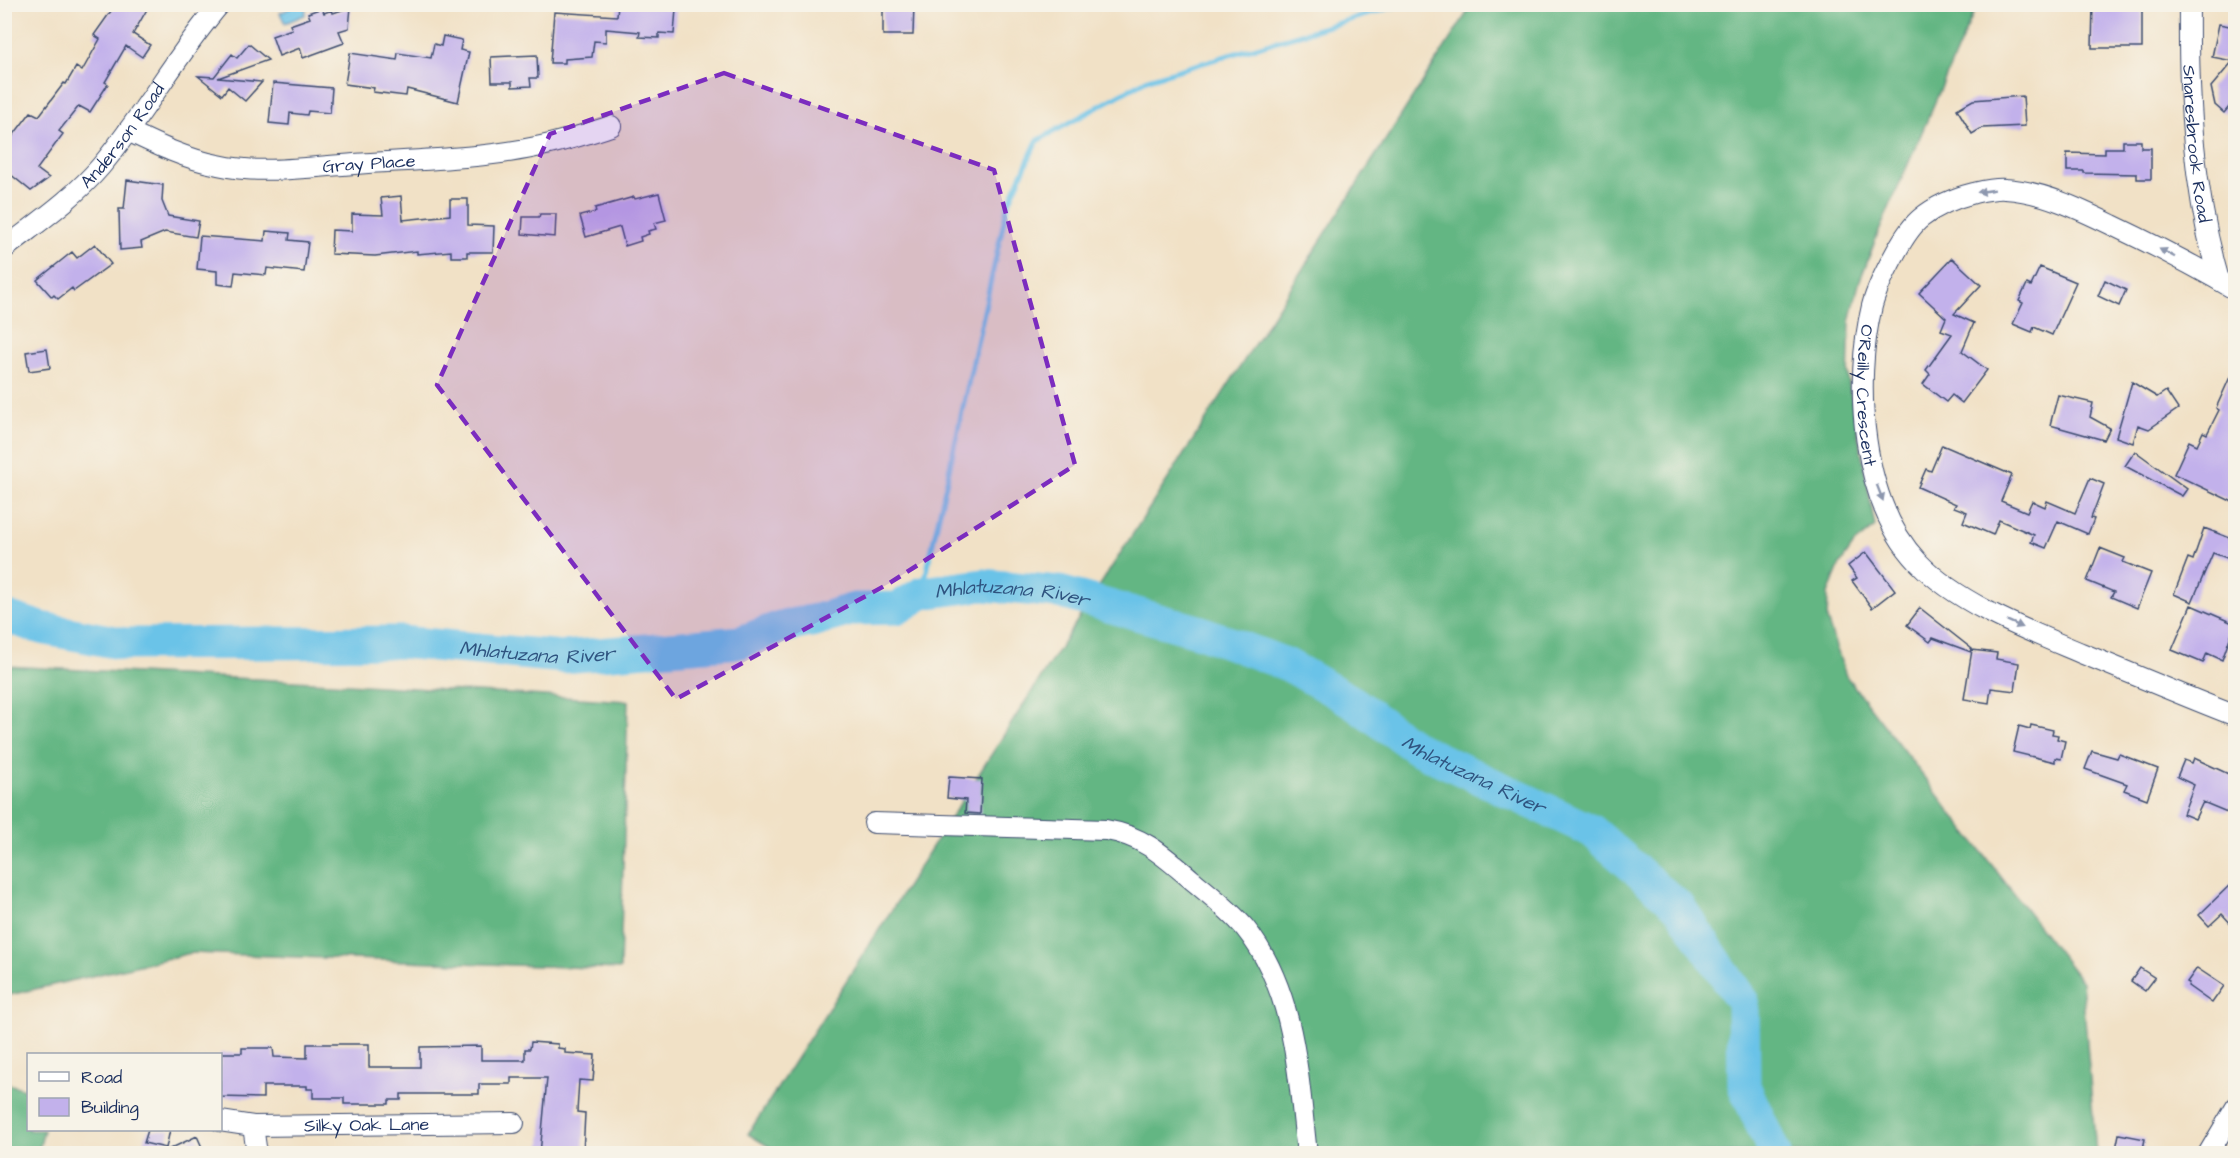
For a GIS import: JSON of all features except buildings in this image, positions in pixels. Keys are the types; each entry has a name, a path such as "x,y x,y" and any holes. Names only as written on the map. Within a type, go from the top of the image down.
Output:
{"street":[{"name":"Anderson Road","path":"4,249 81,188 100,168 181,54 220,4"},
{"name":"Snaresbrook Road","path":"2189,4 2191,115 2199,198 2207,240 2227,285"},
{"name":"Gray Place","path":"128,130 182,156 218,166 247,169 292,169 457,157 533,148 566,141 611,126"},
{"name":"O'Reilly Crescent","path":"2227,285 2084,211 2037,195 2005,189 1950,199 1918,219 1882,276 1872,306 1864,361 1863,404 1865,438 1878,489 1895,530 1918,562 1955,592 1996,616 2235,716"},
{"path":"874,823 1106,830 1135,837 1153,848 1226,908 1246,930 1270,967 1282,998 1293,1041 1307,1154"},
{"path":"2208,1154 2235,1107"},
{"name":"Silky Oak Lane","path":"222,1120 253,1126 514,1123"},
{"path":"253,1126 257,1154"}],"highlighted area":[{"path":"724,73 994,170 1075,465 888,584 676,699 437,385 550,134"}],"green space":[{"path":"1472,5 1977,5 1859,283 1850,322 1848,379 1875,527 1854,544 1839,566 1828,594 1827,620 1846,676 2082,982 2096,1153 781,1154 748,1134"},
{"path":"5,666 628,701 620,969 191,953 5,996"},
{"path":"5,1083 27,1090 27,1131 44,1131 38,1153 5,1153"}],"water":[{"path":"298,4 304,5 305,15 285,23 280,13"}],"waterway":[{"path":"922,593 1007,207 1037,141 1148,79 1403,4"},
{"name":"Mhlatuzana River","path":"4,616 41,628 125,644 401,642 563,657 741,642 780,627 854,609 898,608 922,593 983,585 1059,592 1201,632 1288,665 1353,702 1416,748 1592,831 1680,908 1743,1002 1744,1086 1775,1154"}]}
